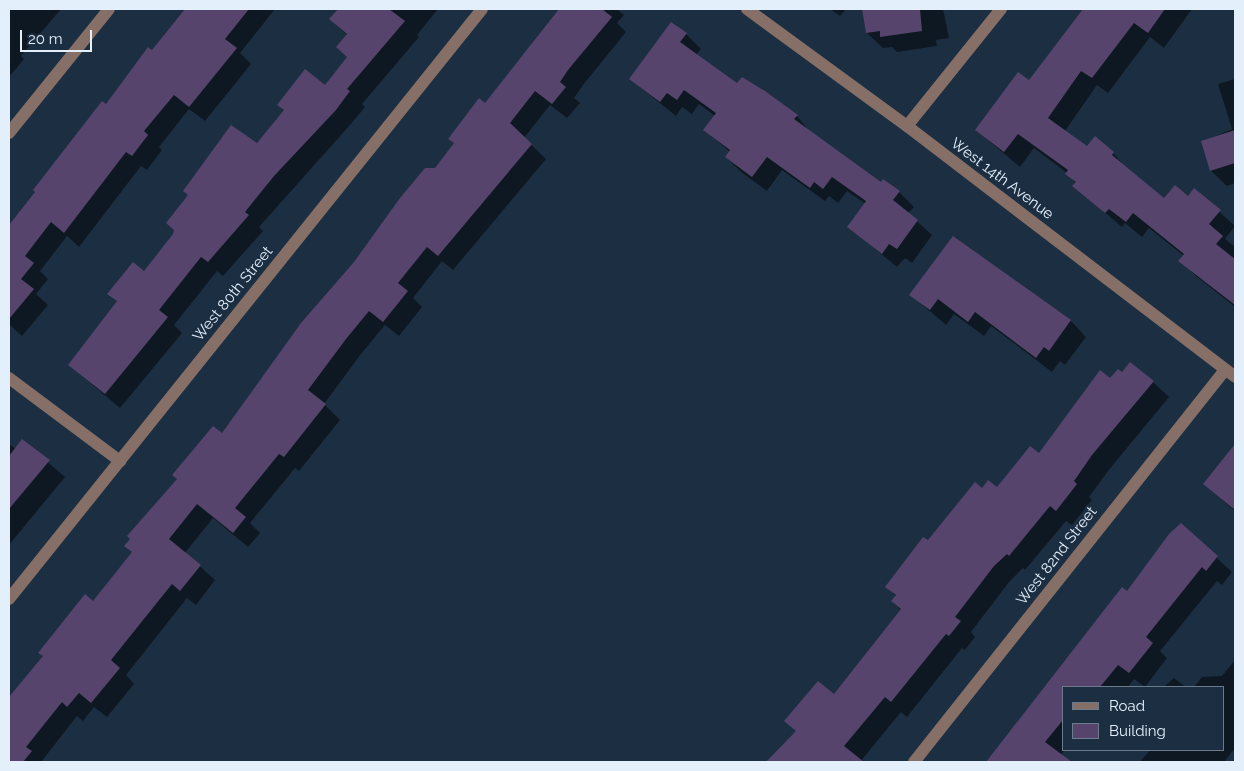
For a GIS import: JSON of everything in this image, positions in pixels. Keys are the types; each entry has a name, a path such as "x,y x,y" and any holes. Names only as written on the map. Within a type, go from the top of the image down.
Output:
{"street":[{"path":"9,133 109,9"},
{"name":"West 80th Street","path":"9,599 482,9"},
{"name":"West 14th Avenue","path":"747,9 907,126 1230,373"},
{"path":"907,126 1000,9"},
{"name":"West 82nd Street","path":"914,762 1230,373"},
{"path":"9,378 120,461"}],"building":[{"path":"185,9 249,9 225,39 237,48 189,107 174,95 144,131 148,135 132,156 126,152 64,233 51,222 25,256 34,263 21,279 34,289 9,319 9,225 35,192 33,190 102,101 106,104 148,47 152,50"},
{"path":"338,9 389,9 405,21 347,89 350,91 336,110 274,176 245,212 249,215 208,262 201,257 159,310 168,317 105,394 68,365 117,301 107,294 133,262 144,271 173,234 174,230 166,223 188,195 183,191 231,125 257,143 284,110 277,105 305,69 325,85 347,57 336,47 347,34 329,19"},
{"path":"559,9 602,9 612,17 568,70 560,82 566,87 552,104 535,91 510,123 532,144 438,256 427,247 398,283 408,291 383,322 369,311 346,339 308,390 326,404 284,457 279,454 235,508 246,517 233,533 197,504 169,539 201,565 180,591 172,584 111,660 120,668 91,703 79,693 67,707 62,702 26,747 32,751 23,762 9,762 9,697 43,656 38,653 85,594 93,601 132,552 124,546 130,539 127,536 177,479 172,475 213,426 222,433 301,323 354,262 400,198 425,168 435,168 454,143 448,139 479,98 485,103"},
{"path":"862,9 920,9 922,31 880,37 880,31 866,33"},
{"path":"1083,9 1165,9 1148,33 1134,23 1092,78 1081,71 1048,118 1087,146 1095,136 1114,152 1112,155 1164,198 1175,185 1188,196 1194,188 1221,210 1209,224 1223,236 1216,244 1235,259 1235,305 1178,261 1184,254 1133,213 1126,222 1109,209 1105,213 1072,186 1076,182 1065,174 1068,170 1018,134 1004,152 975,130 1018,72 1029,80"},
{"path":"671,22 687,33 680,42 737,83 742,77 765,91 798,115 794,119 881,182 883,179 900,191 893,200 918,220 897,249 889,244 882,254 847,227 866,201 832,177 823,189 814,182 810,188 767,157 752,177 725,157 730,150 703,130 716,113 684,90 677,100 667,93 660,102 629,79"},
{"path":"1235,130 1235,163 1210,171 1201,141"},
{"path":"953,236 1071,320 1049,351 1044,347 1036,358 975,312 968,322 938,299 930,310 909,295"},
{"path":"1130,362 1154,381 1092,455 1074,481 1077,484 1056,511 1050,506 1009,556 1007,554 994,566 955,617 961,621 949,636 946,634 891,702 885,697 844,746 864,762 766,762 796,731 784,721 818,681 834,694 901,609 891,601 896,595 885,587 923,537 928,540 975,482 982,488 988,480 997,487 1030,446 1039,453 1100,370 1110,378 1118,369 1122,372"},
{"path":"22,439 50,460 9,509 9,456"},
{"path":"1235,444 1235,510 1203,484"},
{"path":"1181,523 1218,556 1206,571 1202,567 1146,637 1153,643 1129,673 1118,665 1101,686 1062,686 1062,721 1045,742 1072,762 986,762 1122,587 1127,591 1169,534"}]}
